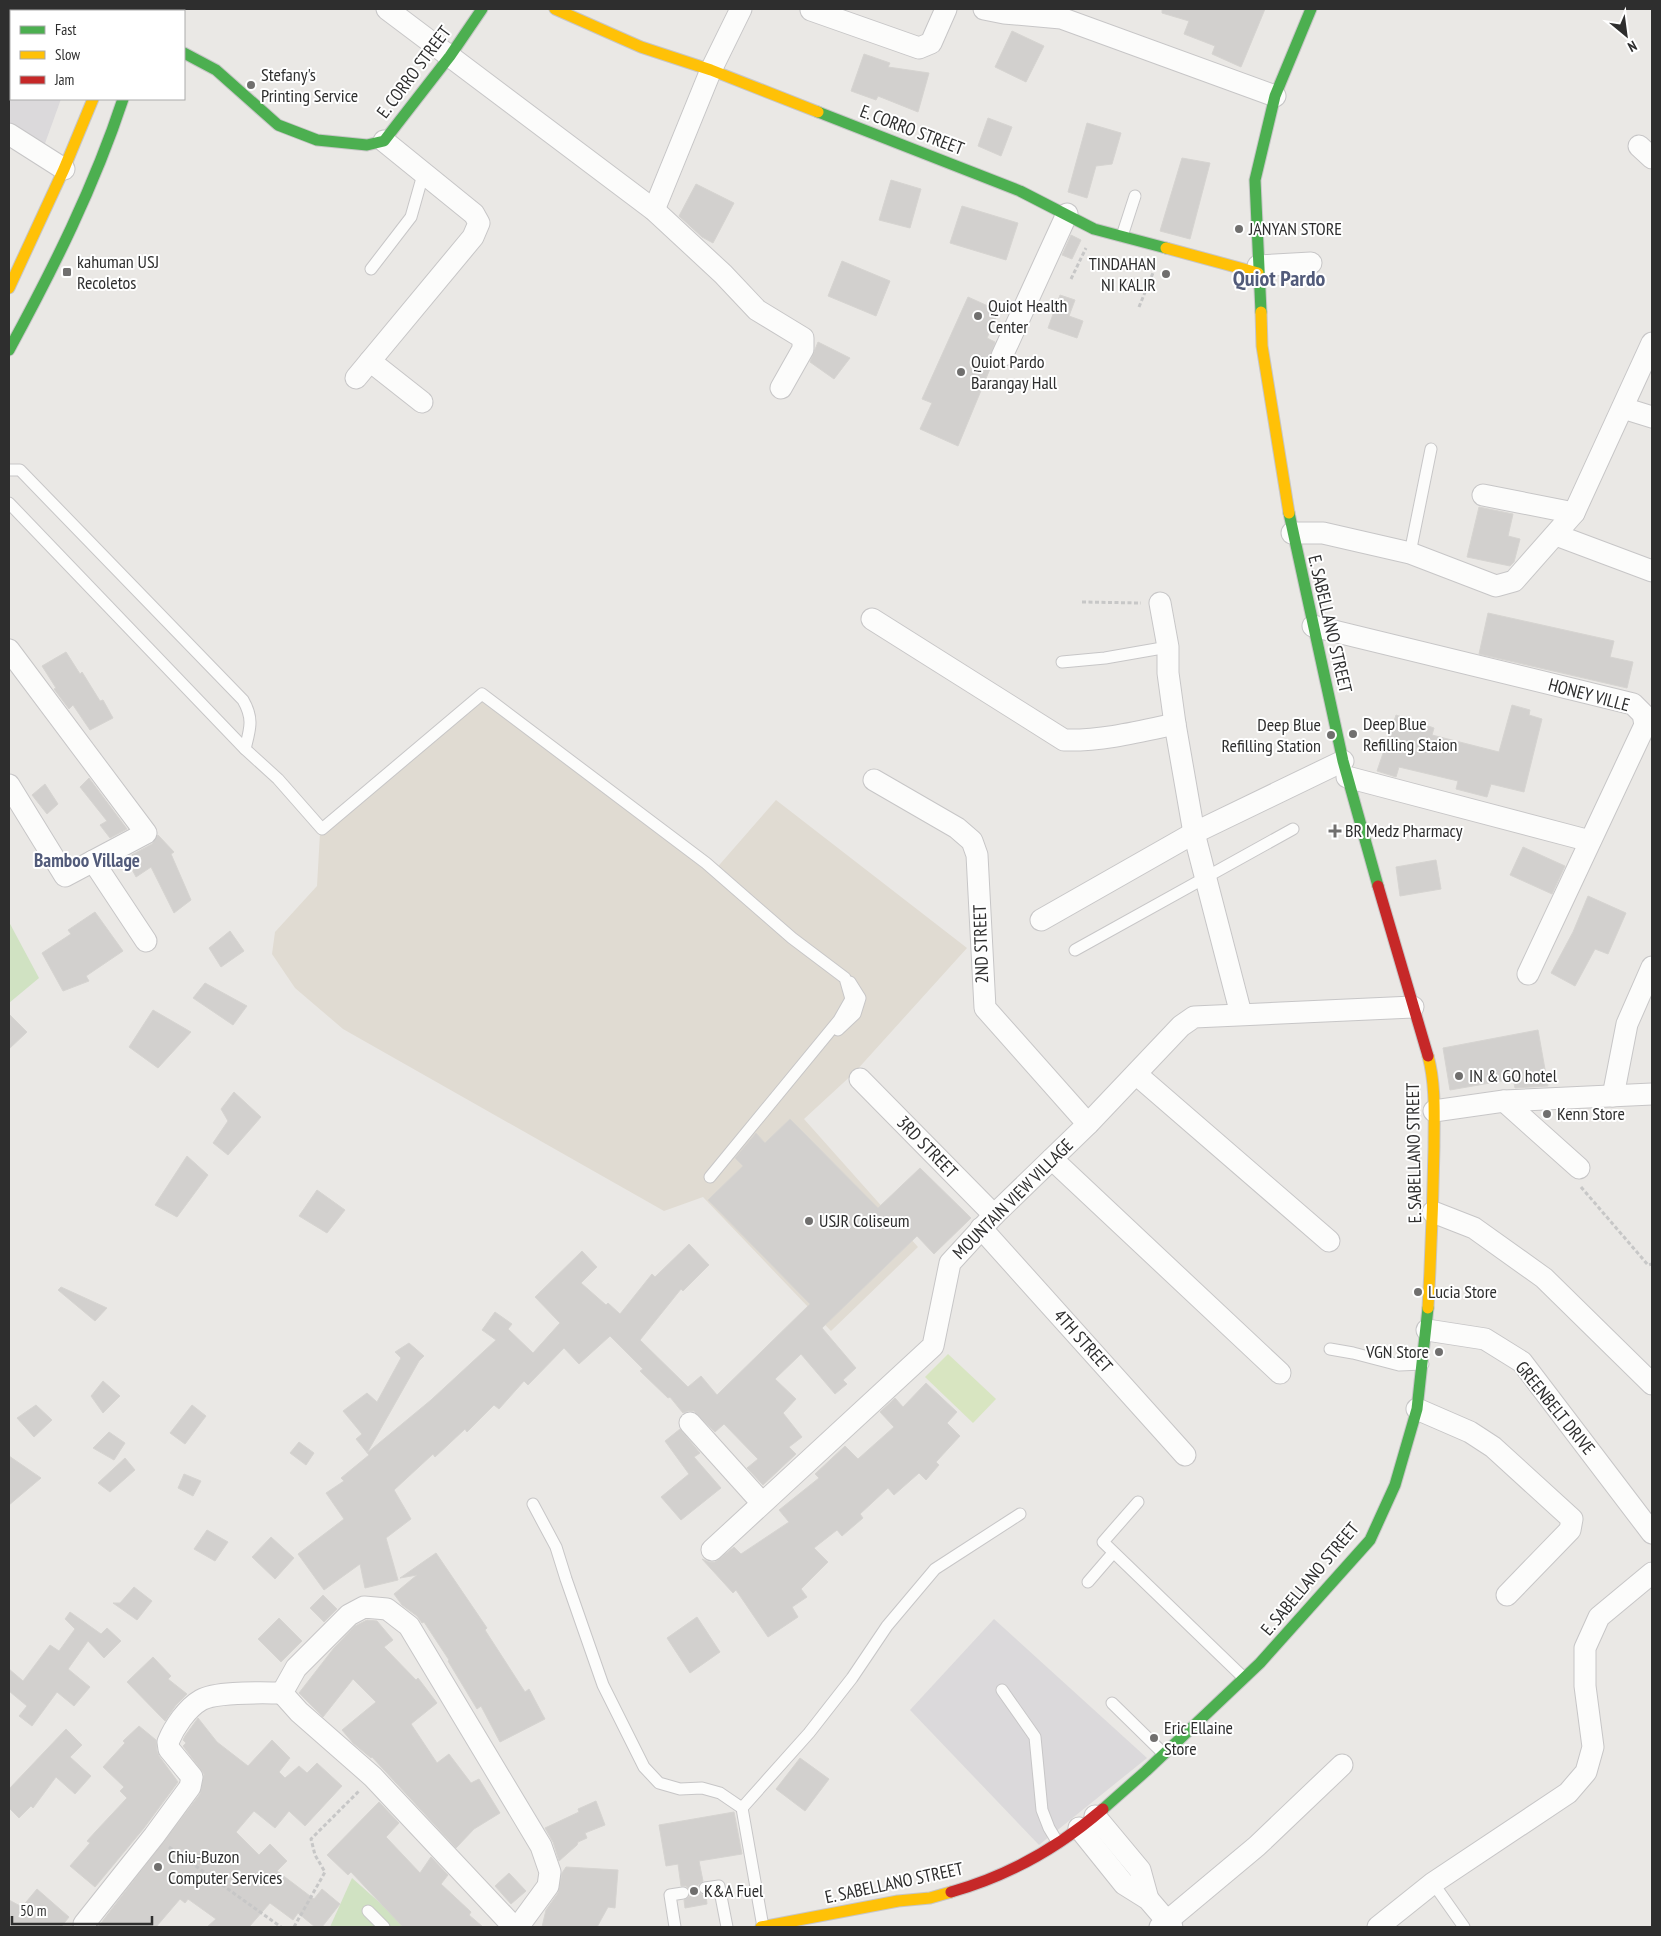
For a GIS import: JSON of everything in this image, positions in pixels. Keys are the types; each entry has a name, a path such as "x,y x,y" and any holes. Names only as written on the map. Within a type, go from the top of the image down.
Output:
{"street":[{"path":"387,9 654,210 669,226 723,274 757,310 803,338 803,349 781,388"},
{"name":"E. CORRO STREET","path":"185,54 216,70 278,125 317,140 367,145 384,141 450,56 482,9"},
{"name":"E. CORRO STREET","path":"555,9 641,46 711,70 1020,191 1094,229 1258,270"},
{"path":"654,210 711,70 741,9"},
{"path":"811,10 919,48 930,43 946,9"},
{"path":"984,9 1023,12 1061,18 1275,96"},
{"name":"E. SABELLANO STREET","path":"762,1927 898,1901 930,1898 969,1887 1005,1874 1039,1856 1087,1822 1164,1754 1260,1663 1370,1540 1395,1485 1417,1409 1427,1330 1433,1212 1434,1111 1430,1064 1345,769 1292,532 1262,346 1255,180 1275,96 1311,9"},
{"path":"9,288 64,169 93,100"},
{"path":"9,350 42,290 96,176 123,100"},
{"path":"9,134 64,169"},
{"path":"356,378 473,237 479,223 474,214 384,141"},
{"path":"1002,356 1067,214"},
{"path":"1258,270 1311,263"},
{"path":"1292,532 1323,533 1410,553 1496,586 1514,581 1574,513 1652,343"},
{"path":"370,361 422,402"},
{"path":"1623,408 1652,417"},
{"path":"1483,494 1574,513"},
{"path":"1556,535 1652,571"},
{"path":"1160,603 1168,647 1168,673 1175,724 1194,833 1241,1014"},
{"path":"872,619 1064,740 1087,741 1118,737 1175,724"},
{"name":"HONEY VILLE","path":"1313,626 1633,704 1643,714 1645,725 1528,974"},
{"path":"9,785 65,876 146,833 12,659"},
{"path":"1041,920 1194,833 1345,769 1590,842"},
{"name":"2ND STREET","path":"874,780 957,828 972,841 977,855 985,1008 1088,1124"},
{"path":"93,861 146,941"},
{"path":"1613,1096 1627,1024 1652,967"},
{"name":"MOUNTAIN VIEW VILLAGE","path":"712,1550 933,1346 950,1263 988,1222 1088,1124 1181,1026 1194,1017 1413,1007"},
{"path":"1136,1074 1329,1241"},
{"name":"3RD STREET","path":"860,1078 988,1222"},
{"path":"1434,1111 1504,1101 1652,1094"},
{"path":"1504,1101 1579,1168"},
{"path":"1052,1159 1280,1374"},
{"path":"1433,1212 1474,1228 1544,1278 1652,1384"},
{"name":"4TH STREET","path":"988,1222 1185,1455"},
{"name":"GREENBELT DRIVE","path":"1427,1330 1486,1339 1522,1362 1652,1533"},
{"path":"1417,1409 1470,1432 1492,1447 1572,1519 1570,1530 1507,1595"},
{"path":"690,1423 762,1503"},
{"path":"1378,1927 1434,1883 1568,1793 1586,1772 1593,1747 1585,1686 1585,1648 1599,1617 1651,1575"},
{"path":"84,1924 154,1836 190,1787 192,1777 169,1749 168,1742 190,1708 202,1699 216,1695 282,1693 299,1712 373,1777 516,1927 548,1886 550,1872 541,1846 409,1626 387,1609 364,1607 349,1615 296,1668 282,1693"},
{"path":"1087,1822 1124,1884 1148,1899 1167,1925 1257,1846 1342,1765"}],"lane":[{"path":"371,269 410,218 424,172"},
{"path":"1122,236 1135,196"},
{"path":"1410,553 1431,450"},
{"path":"9,470 20,470 242,700 248,709 251,721 245,749"},
{"path":"9,503 245,749 278,779 322,829 482,694 706,863 792,938 845,978 851,999 839,1020 710,1177"},
{"path":"1062,662 1105,658 1168,647"},
{"path":"1075,950 1293,829"},
{"path":"1330,1349 1399,1365 1423,1364"},
{"path":"1138,1502 1103,1542 1244,1678"},
{"path":"533,1504 556,1547 603,1685 644,1767 659,1783 680,1789 702,1788 720,1793 742,1808 762,1927"},
{"path":"742,1808 809,1733 852,1678 887,1626 935,1569 1020,1514"},
{"path":"1088,1582 1114,1553"},
{"path":"1002,1690 1035,1737 1042,1810 1049,1828 1058,1843"},
{"path":"1112,1703 1164,1754"},
{"path":"1434,1883 1464,1927"},
{"path":"704,1888 719,1886 727,1927"},
{"path":"895,1888 898,1901"},
{"path":"675,1927 670,1895 683,1893"},
{"path":"368,1911 384,1927"}],"path":[{"path":"1071,279 1094,229"},
{"path":"1139,307 1164,247"},
{"path":"1082,602 1160,603"},
{"path":"1579,1168 1579,1184 1648,1265 1652,1264"},
{"path":"294,1927 325,1872 315,1855 311,1839 373,1777"},
{"path":"154,1836 281,1927"}],"shaded area":[{"path":"9,9 92,9 10,10 10,100 61,100 43,149 9,127"},
{"path":"484,695 714,871 776,800 967,948 855,1072 804,1119 918,1247 831,1331 703,1197 664,1211 343,1029 295,988 272,954 275,932 317,886 320,833"},
{"path":"994,1619 1147,1758 1039,1845 910,1710"}],"green space":[{"path":"9,922 39,978 9,1003"},
{"path":"948,1354 996,1399 973,1423 925,1377"},
{"path":"352,1878 407,1927 330,1927"}],"building":[{"path":"1162,9 1265,9 1241,67 1212,54 1215,46 1184,34 1189,21 1162,13"},
{"path":"1012,31 1044,46 1026,82 995,67"},
{"path":"864,54 890,63 888,67 929,73 918,112 878,96 876,100 851,91"},
{"path":"988,118 1012,127 1001,156 978,146"},
{"path":"1087,123 1121,133 1112,164 1096,166 1087,198 1068,192"},
{"path":"1182,158 1210,163 1190,239 1160,231"},
{"path":"891,180 921,189 910,228 879,220"},
{"path":"696,184 734,203 713,243 702,237 679,216"},
{"path":"962,206 1018,223 1006,260 950,243"},
{"path":"1071,235 1081,240 1072,259 1062,255"},
{"path":"842,261 890,281 876,316 828,296"},
{"path":"1060,295 1075,300 1069,316 1083,321 1077,338 1048,328"},
{"name":"Quiot Pardo Barangay Hall","path":"968,297 999,311 987,338 995,342 990,357 992,364 958,446 920,429 932,403 922,399"},
{"path":"818,342 850,358 834,379 810,362"},
{"path":"1479,507 1513,514 1508,536 1520,539 1514,562 1510,566 1467,557"},
{"path":"1488,613 1614,641 1610,657 1633,662 1627,688 1479,654"},
{"path":"66,652 80,674 82,672 100,701 103,700 113,718 90,730 73,705 69,709 54,689 56,688 42,666"},
{"path":"1512,705 1530,710 1529,715 1542,719 1524,792 1491,784 1487,797 1456,789 1458,781 1399,767 1396,777 1377,771 1396,715 1434,728 1432,735 1499,752"},
{"path":"89,778 127,829 110,838 100,825 107,821 80,787"},
{"path":"45,784 58,804 47,814 32,795"},
{"path":"158,835 174,852 171,854 191,900 174,913 151,867 136,877 126,858 152,844"},
{"path":"1523,847 1565,866 1552,894 1510,875"},
{"path":"1436,860 1441,889 1400,896 1396,867"},
{"path":"1588,896 1626,913 1608,954 1595,949 1575,986 1551,973 1573,932"},
{"path":"95,912 123,951 86,976 89,981 63,991 42,953 71,934 68,930"},
{"path":"230,931 244,951 221,967 209,948"},
{"path":"205,983 247,1006 233,1025 193,998"},
{"path":"153,1010 191,1032 158,1068 129,1047"},
{"path":"9,1014 27,1032 9,1049"},
{"path":"1538,1030 1548,1086 1515,1088 1513,1079 1450,1090 1443,1048"},
{"path":"234,1092 261,1117 228,1155 213,1143 228,1121 221,1109"},
{"path":"790,1119 878,1208 920,1168 971,1218 934,1254 917,1236 822,1328 856,1368 843,1380 847,1384 835,1394 801,1354 775,1379 796,1399 783,1413 802,1437 789,1447 796,1454 763,1485 747,1468 758,1459 724,1424 715,1432 694,1411 683,1413 670,1397 668,1398 640,1371 643,1369 610,1336 579,1364 564,1348 528,1385 524,1381 499,1409 494,1405 467,1432 465,1429 435,1457 433,1454 394,1490 411,1519 386,1538 398,1580 365,1588 360,1564 324,1590 298,1554 344,1519 326,1493 344,1481 341,1478 369,1455 367,1453 431,1400 496,1340 482,1330 495,1312 512,1324 508,1329 533,1353 560,1323 535,1297 582,1251 597,1267 581,1283 606,1305 608,1303 620,1314 652,1274 655,1277 689,1244 709,1265 683,1291 681,1289 640,1340 688,1387 701,1376 717,1395 810,1304 708,1200 743,1166 735,1158 756,1133 765,1143"},
{"path":"187,1156 208,1175 177,1217 155,1205"},
{"path":"317,1190 345,1210 327,1233 299,1216"},
{"path":"61,1287 107,1308 95,1321 58,1290"},
{"path":"409,1343 424,1356 419,1361 367,1453 356,1439 362,1434 343,1411 367,1393 377,1402 401,1358 395,1352"},
{"path":"103,1381 120,1396 103,1413 91,1396"},
{"path":"926,1383 957,1412 947,1423 960,1436 936,1462 939,1465 926,1480 919,1473 894,1495 888,1488 860,1514 863,1518 842,1536 837,1530 814,1548 828,1562 801,1589 807,1597 792,1607 798,1617 768,1637 736,1590 733,1593 702,1559 715,1562 734,1547 741,1554 789,1522 779,1510 819,1478 815,1474 845,1446 858,1459 894,1427 880,1412 895,1398 903,1407"},
{"path":"36,1405 52,1420 34,1437 17,1418"},
{"path":"192,1405 206,1416 185,1444 170,1433"},
{"path":"680,1429 700,1453 694,1457 721,1488 681,1520 661,1497 689,1474 665,1441"},
{"path":"109,1432 125,1443 114,1460 93,1448"},
{"path":"299,1442 314,1453 306,1465 290,1453"},
{"path":"9,1456 41,1478 9,1505"},
{"path":"125,1458 135,1470 110,1492 98,1483"},
{"path":"184,1474 201,1481 193,1496 178,1488"},
{"path":"207,1530 228,1542 215,1561 194,1549"},
{"path":"271,1537 294,1558 275,1579 252,1557"},
{"path":"436,1553 487,1628 485,1630 525,1692 529,1689 545,1719 500,1742 481,1706 477,1709 449,1660 424,1622 422,1623 417,1616 402,1605 394,1594 417,1575 400,1578"},
{"path":"134,1587 152,1601 137,1620 113,1603 120,1603"},
{"path":"323,1595 337,1609 324,1622 310,1608"},
{"path":"70,1612 101,1634 107,1628 121,1641 104,1658 88,1641 68,1669 90,1687 74,1706 57,1692 32,1726 19,1716 27,1706 9,1691 9,1669 23,1681 50,1645 59,1651 75,1629 65,1619"},
{"path":"697,1617 720,1652 690,1673 667,1638"},
{"path":"279,1618 302,1641 281,1662 258,1639"},
{"path":"367,1620 377,1621 393,1640 384,1647 416,1680 418,1678 437,1703 411,1724 437,1763 449,1754 471,1783 479,1779 500,1813 474,1829 456,1848 372,1757 353,1743 342,1730 376,1702 353,1679 323,1717 299,1693 334,1648 355,1626"},
{"path":"153,1657 171,1676 168,1679 187,1694 176,1705 165,1721 127,1682"},
{"path":"198,1718 217,1742 248,1766 272,1740 290,1758 279,1772 285,1778 299,1766 307,1773 317,1763 342,1786 305,1826 289,1811 275,1828 254,1811 236,1832 259,1855 270,1844 287,1861 277,1871 314,1899 322,1889 340,1904 322,1927 315,1927 298,1913 293,1920 270,1903 249,1927 207,1927 216,1919 188,1899 185,1903 180,1899 156,1927 98,1927 200,1794 204,1774 183,1746 186,1743 183,1740 185,1736"},
{"path":"139,1726 156,1740 159,1756 178,1782 144,1828 95,1887 70,1866 90,1843 87,1841 127,1798 120,1791 124,1787 103,1767 125,1743 123,1741"},
{"path":"66,1729 82,1745 70,1757 91,1776 75,1794 56,1777 33,1808 31,1806 19,1818 9,1808 9,1789"},
{"path":"800,1758 829,1779 805,1811 776,1789"},
{"path":"596,1801 605,1825 585,1833 587,1838 578,1842 559,1861 553,1842 545,1828 579,1812 578,1809"},
{"path":"379,1802 399,1823 386,1837 420,1873 431,1857 448,1875 441,1884 471,1912 469,1915 483,1927 403,1927 351,1872 348,1875 327,1855"},
{"path":"734,1812 742,1854 699,1861 703,1881 698,1885 698,1890 702,1895 706,1895 707,1904 685,1908 684,1900 690,1896 690,1891 686,1886 681,1886 678,1864 666,1866 659,1825"},
{"path":"566,1867 618,1870 615,1908 608,1907 597,1927 542,1927 546,1910 558,1893 562,1873"},
{"path":"509,1873 526,1891 511,1904 495,1886"},
{"path":"37,1889 69,1917 61,1927 9,1927 9,1900 22,1907"}],"traffic: fast":[{"path":"185,54 216,70 278,125 317,140 367,145 384,141 450,56 482,9"},
{"path":"1261,312 1255,180 1275,96 1311,9"},
{"path":"9,350 72,227 112,132 123,100"},
{"path":"818,112 1020,191 1094,229 1166,248"},
{"path":"1289,513 1343,761 1378,886"},
{"path":"1103,1809 1260,1663 1370,1540 1395,1485 1417,1409 1428,1308"}],"traffic: slow":[{"path":"555,9 641,47 711,70 818,112"},
{"path":"9,288 64,169 93,100"},
{"path":"1166,248 1258,273"},
{"path":"1261,312 1262,346 1289,513"},
{"path":"1428,1056 1431,1067 1434,1113 1428,1308"},
{"path":"761,1927 898,1901 930,1898 951,1892"}],"traffic: jam":[{"path":"1378,886 1428,1056"},
{"path":"951,1892 992,1878 1032,1859 1068,1836 1103,1809"}],"place":[{"name":"Stefany's Printing Service","path":"251,85"},
{"name":"JANYAN STORE","path":"1239,229"},
{"name":"kahuman USJ Recoletos","path":"67,272"},
{"name":"TINDAHAN NI KALIR","path":"1166,274"},
{"name":"Quiot Health Center","path":"978,316"},
{"name":"Quiot Pardo Barangay Hall","path":"961,372"},
{"name":"Deep Blue Refilling Staion","path":"1353,734"},
{"name":"Deep Blue Refilling Station","path":"1331,735"},
{"name":"BR Medz Pharmacy","path":"1335,831"},
{"name":"IN & GO hotel","path":"1459,1076"},
{"name":"Kenn Store","path":"1547,1114"},
{"name":"USJR Coliseum","path":"809,1221"},
{"name":"Lucia Store","path":"1418,1292"},
{"name":"VGN Store","path":"1439,1352"},
{"name":"Eric Ellaine Store","path":"1154,1738"},
{"name":"Chiu-Buzon Computer Services","path":"158,1867"},
{"name":"K&A Fuel","path":"694,1891"}],"district":[{"name":"Quiot Pardo","path":"1279,278"},
{"name":"Bamboo Village","path":"87,860"}]}
